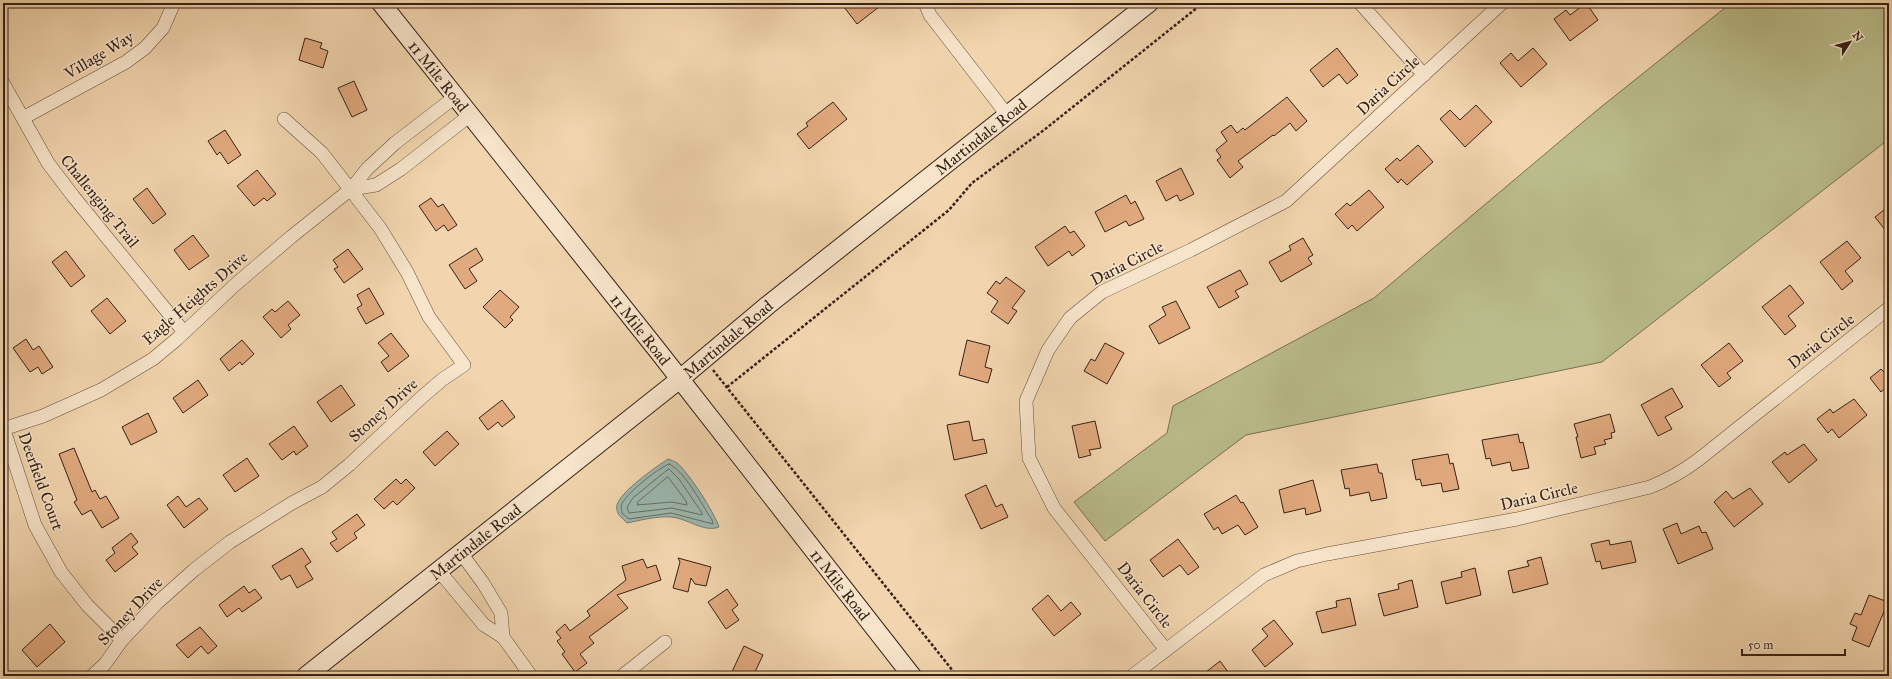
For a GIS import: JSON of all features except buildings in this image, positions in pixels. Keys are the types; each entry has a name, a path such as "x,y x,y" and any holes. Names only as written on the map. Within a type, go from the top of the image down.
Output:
{"street":[{"name":"Village Way","path":"23,118 126,62 145,48 163,28 174,3"},
{"name":"11 Mile Road","path":"381,3 469,116 680,379 912,676"},
{"path":"925,3 930,15 1008,116"},
{"name":"Martindale Road","path":"306,676 680,379 780,296 1149,3"},
{"path":"1360,3 1424,75"},
{"name":"Daria Circle","path":"1166,650 1054,508 1029,458 1026,401 1048,350 1070,318 1102,292 1191,250 1286,201 1502,3"},
{"name":"Challenging Trail","path":"3,83 48,163 73,196 184,332"},
{"name":"Eagle Heights Drive","path":"3,428 43,416 101,390 153,358 184,332 254,268 351,189 367,169 395,143 455,97"},
{"path":"351,189 376,185 401,169 469,116"},
{"name":"Stoney Drive","path":"92,676 105,664 122,640 157,603 212,556 230,542 322,487 349,465 422,397 443,379 464,365 429,316 407,272 380,228 322,153 284,119"},
{"name":"Daria Circle","path":"1132,676 1251,583 1275,569 1297,561 1327,554 1517,519 1650,487 1663,482 1698,460 1889,308"},
{"name":"Deerfield Court","path":"3,428 35,525 61,572 87,605 122,640"},
{"path":"461,553 483,583 501,613 503,637"},
{"path":"439,571 484,625 503,637 531,676"},
{"path":"622,676 665,642"}],"path":[{"path":"727,387 949,210 972,183 1044,130 1203,3"},
{"path":"704,358 957,676"}],"green space":[{"path":"1731,3 1889,3 1889,139 1602,362 1246,435 1105,541 1074,502 1167,433 1173,406 1374,298 1596,111"}],"water":[{"path":"668,459 677,463 688,475 707,503 719,527 701,527 671,517 627,523 619,515 617,505 625,493"}]}
